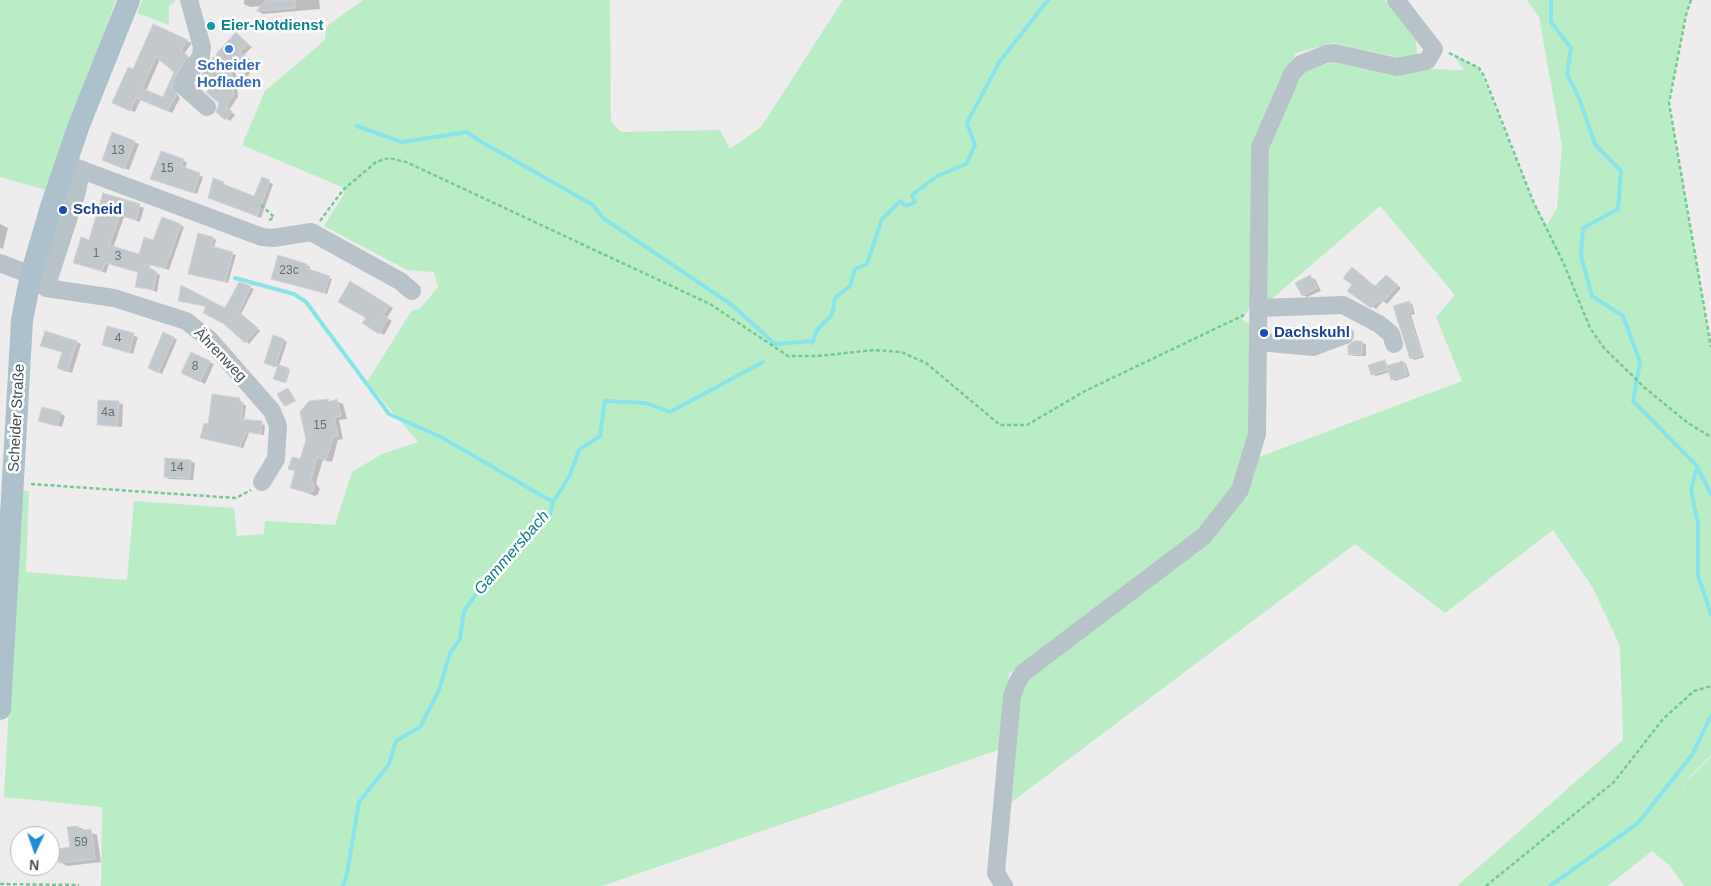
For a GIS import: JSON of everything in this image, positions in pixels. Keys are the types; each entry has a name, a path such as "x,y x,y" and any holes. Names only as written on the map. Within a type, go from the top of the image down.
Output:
{"main road":[{"name":"Scheider Straße","path":"0,709 2,609 13,482 20,339 39,282 46,223 74,166 129,0"}],"street":[{"path":"189,0 202,47 201,56 182,85 207,107"},
{"path":"1000,880 1012,696 1017,683 1023,672 1204,536 1240,490 1257,434 1260,147 1292,74 1301,64 1326,54 1335,53 1397,67 1410,66 1427,60 1434,49 1396,0"},
{"path":"74,166 262,236 273,238 311,232 374,266 412,291"},
{"name":"Ährenweg","path":"0,263 39,282 114,298 186,321 209,339 272,411 278,426 276,459 262,482"},
{"path":"1259,308 1343,305 1379,324 1391,334 1394,344"},
{"path":"1258,342 1313,347 1345,336"}],"path":[{"path":"1691,0 1686,15 1669,103 1711,347"},
{"path":"1434,49 1453,54 1479,68 1484,76 1533,201 1564,264 1590,328 1604,348 1645,388 1688,423 1711,437"},
{"path":"311,232 343,190 376,162 389,158 406,162 710,304 788,356 818,356 874,350 901,352 926,364 1000,425 1027,425 1085,391 1259,308"},
{"path":"13,482 236,498 248,493 262,482"},
{"path":"1486,886 1614,782 1663,719 1694,691 1711,686"},
{"path":"0,884 79,885"}],"green space":[{"path":"0,0 116,0 46,190 0,177"},
{"path":"142,0 176,0 169,6 169,25 137,13"},
{"path":"363,0 610,0 611,121 621,132 720,130 730,149 761,127 843,0 1385,0 1416,41 1417,56 1399,58 1334,43 1296,53 1254,143 1252,304 1242,320 1252,326 1250,434 1234,486 1200,531 1009,674 1001,749 602,886 101,886 102,807 4,797 20,491 29,491 26,572 127,580 134,501 234,508 237,536 264,534 265,521 335,525 352,472 382,454 418,442 367,382 412,310 420,309 438,287 434,272 407,270 324,226 344,194 342,187 242,145 265,91 325,40 326,27"},
{"path":"1527,0 1691,0 1686,15 1669,103 1711,347 1711,755 1689,778 1671,813 1689,779 1711,757 1711,886 1684,886 1669,865 1652,851 1608,886 1457,886 1623,740 1620,646 1593,588 1553,530 1445,613 1355,544 1009,804 1021,695 1032,675 1246,494 1259,457 1462,381 1436,317 1455,295 1380,206 1267,303 1269,146 1294,88 1308,69 1335,62 1397,76 1431,69 1464,70 1453,54 1479,68 1533,201 1547,225 1557,208 1562,146 1539,17"}],"building":[{"path":"266,0 295,0 295,8 256,11"},
{"path":"153,24 188,40 181,50 188,56 173,80 172,88 177,94 167,111 136,98 130,111 112,103 128,67 133,69","holes":["156,57 174,72 163,97 142,88"]},
{"path":"236,32 248,44 240,52 253,62 243,75 231,67 234,94 226,107 232,111 225,120 216,112 219,103 206,92 209,89 198,80 213,57 219,62 216,54"},
{"path":"112,132 135,141 124,169 102,160"},
{"path":"161,151 184,159 181,166 200,173 193,193 150,179"},
{"path":"262,177 270,180 257,216 208,198 213,178 254,196"},
{"path":"103,193 140,204 136,220 120,215 109,245 139,254 144,237 153,240 162,217 181,224 165,268 145,265 157,272 153,290 135,287 138,272 105,263 102,271 73,263 81,237 89,240"},
{"path":"198,233 213,237 211,246 233,252 225,282 188,274"},
{"path":"278,255 307,264 306,268 330,276 324,293 271,279"},
{"path":"1352,267 1375,286 1386,275 1398,285 1382,303 1379,300 1371,308 1347,291 1352,285 1343,278"},
{"path":"1310,275 1317,288 1302,296 1295,283"},
{"path":"350,281 389,305 383,315 388,318 379,334 362,323 366,318 338,302"},
{"path":"239,282 251,286 239,312 258,328 245,343 224,324 203,313 206,306 178,301 181,285 225,308"},
{"path":"1409,301 1412,312 1408,313 1422,355 1410,359 1393,306"},
{"path":"107,326 134,333 129,353 102,345"},
{"path":"45,331 77,341 67,372 57,368 62,352 40,346"},
{"path":"163,332 174,337 158,373 148,368"},
{"path":"273,335 284,339 275,367 264,363"},
{"path":"1354,341 1362,341 1362,354 1348,355 1348,345"},
{"path":"191,352 210,361 200,382 181,373"},
{"path":"1385,360 1386,366 1403,361 1407,375 1391,380 1387,367 1387,370 1371,375 1368,365"},
{"path":"278,365 289,368 285,383 273,379"},
{"path":"288,388 295,400 284,406 277,394"},
{"path":"212,394 240,398 239,402 243,402 241,419 262,421 261,434 246,432 240,447 200,438 204,423 208,424"},
{"path":"328,399 329,402 337,399 341,416 334,417 338,436 333,437 326,460 317,457 311,479 314,485 313,491 309,493 290,488 295,471 288,469 292,457 300,459 306,440 300,412 309,401"},
{"path":"98,400 119,401 117,426 97,425"},
{"path":"42,407 61,412 57,426 38,421"},
{"path":"165,458 191,460 189,478 164,477"},
{"path":"78,826 79,831 91,829 95,859 60,863 60,849 70,847 67,827"}],"waterway":[{"name":"Gammersbach","path":"812,343 817,330 832,315 835,298 850,286 855,269 867,264 882,219 900,201 906,206 915,202 912,195 937,176 966,164 975,145 967,123 1000,61 1048,0"},
{"path":"1551,0 1551,22 1571,48 1567,74 1579,98 1595,144 1621,171 1618,209 1583,228 1581,256 1592,296 1623,316 1640,362 1633,401 1697,466 1691,490 1698,524 1698,576 1711,614"},
{"path":"357,126 402,142 467,132 593,205 603,218 732,305 775,344 814,341"},
{"path":"235,278 294,294 306,302 389,414 441,437 553,502"},
{"name":"Gammersbach","path":"343,886 347,874 359,802 389,764 396,741 420,727 439,690 450,653 460,639 464,611 488,577 514,554 527,537 550,515 553,502 570,475 579,450 600,436 605,401 646,403 670,412 763,362"},
{"path":"1697,467 1711,494"},
{"path":"1550,886 1638,823 1692,755 1711,716"}],"place":[{"name":"Eier-Notdienst","path":"211,26"},
{"name":"Scheider Hofladen","path":"229,49"},
{"name":"Scheid","path":"63,210"},
{"name":"Dachskuhl","path":"1264,333"}]}
